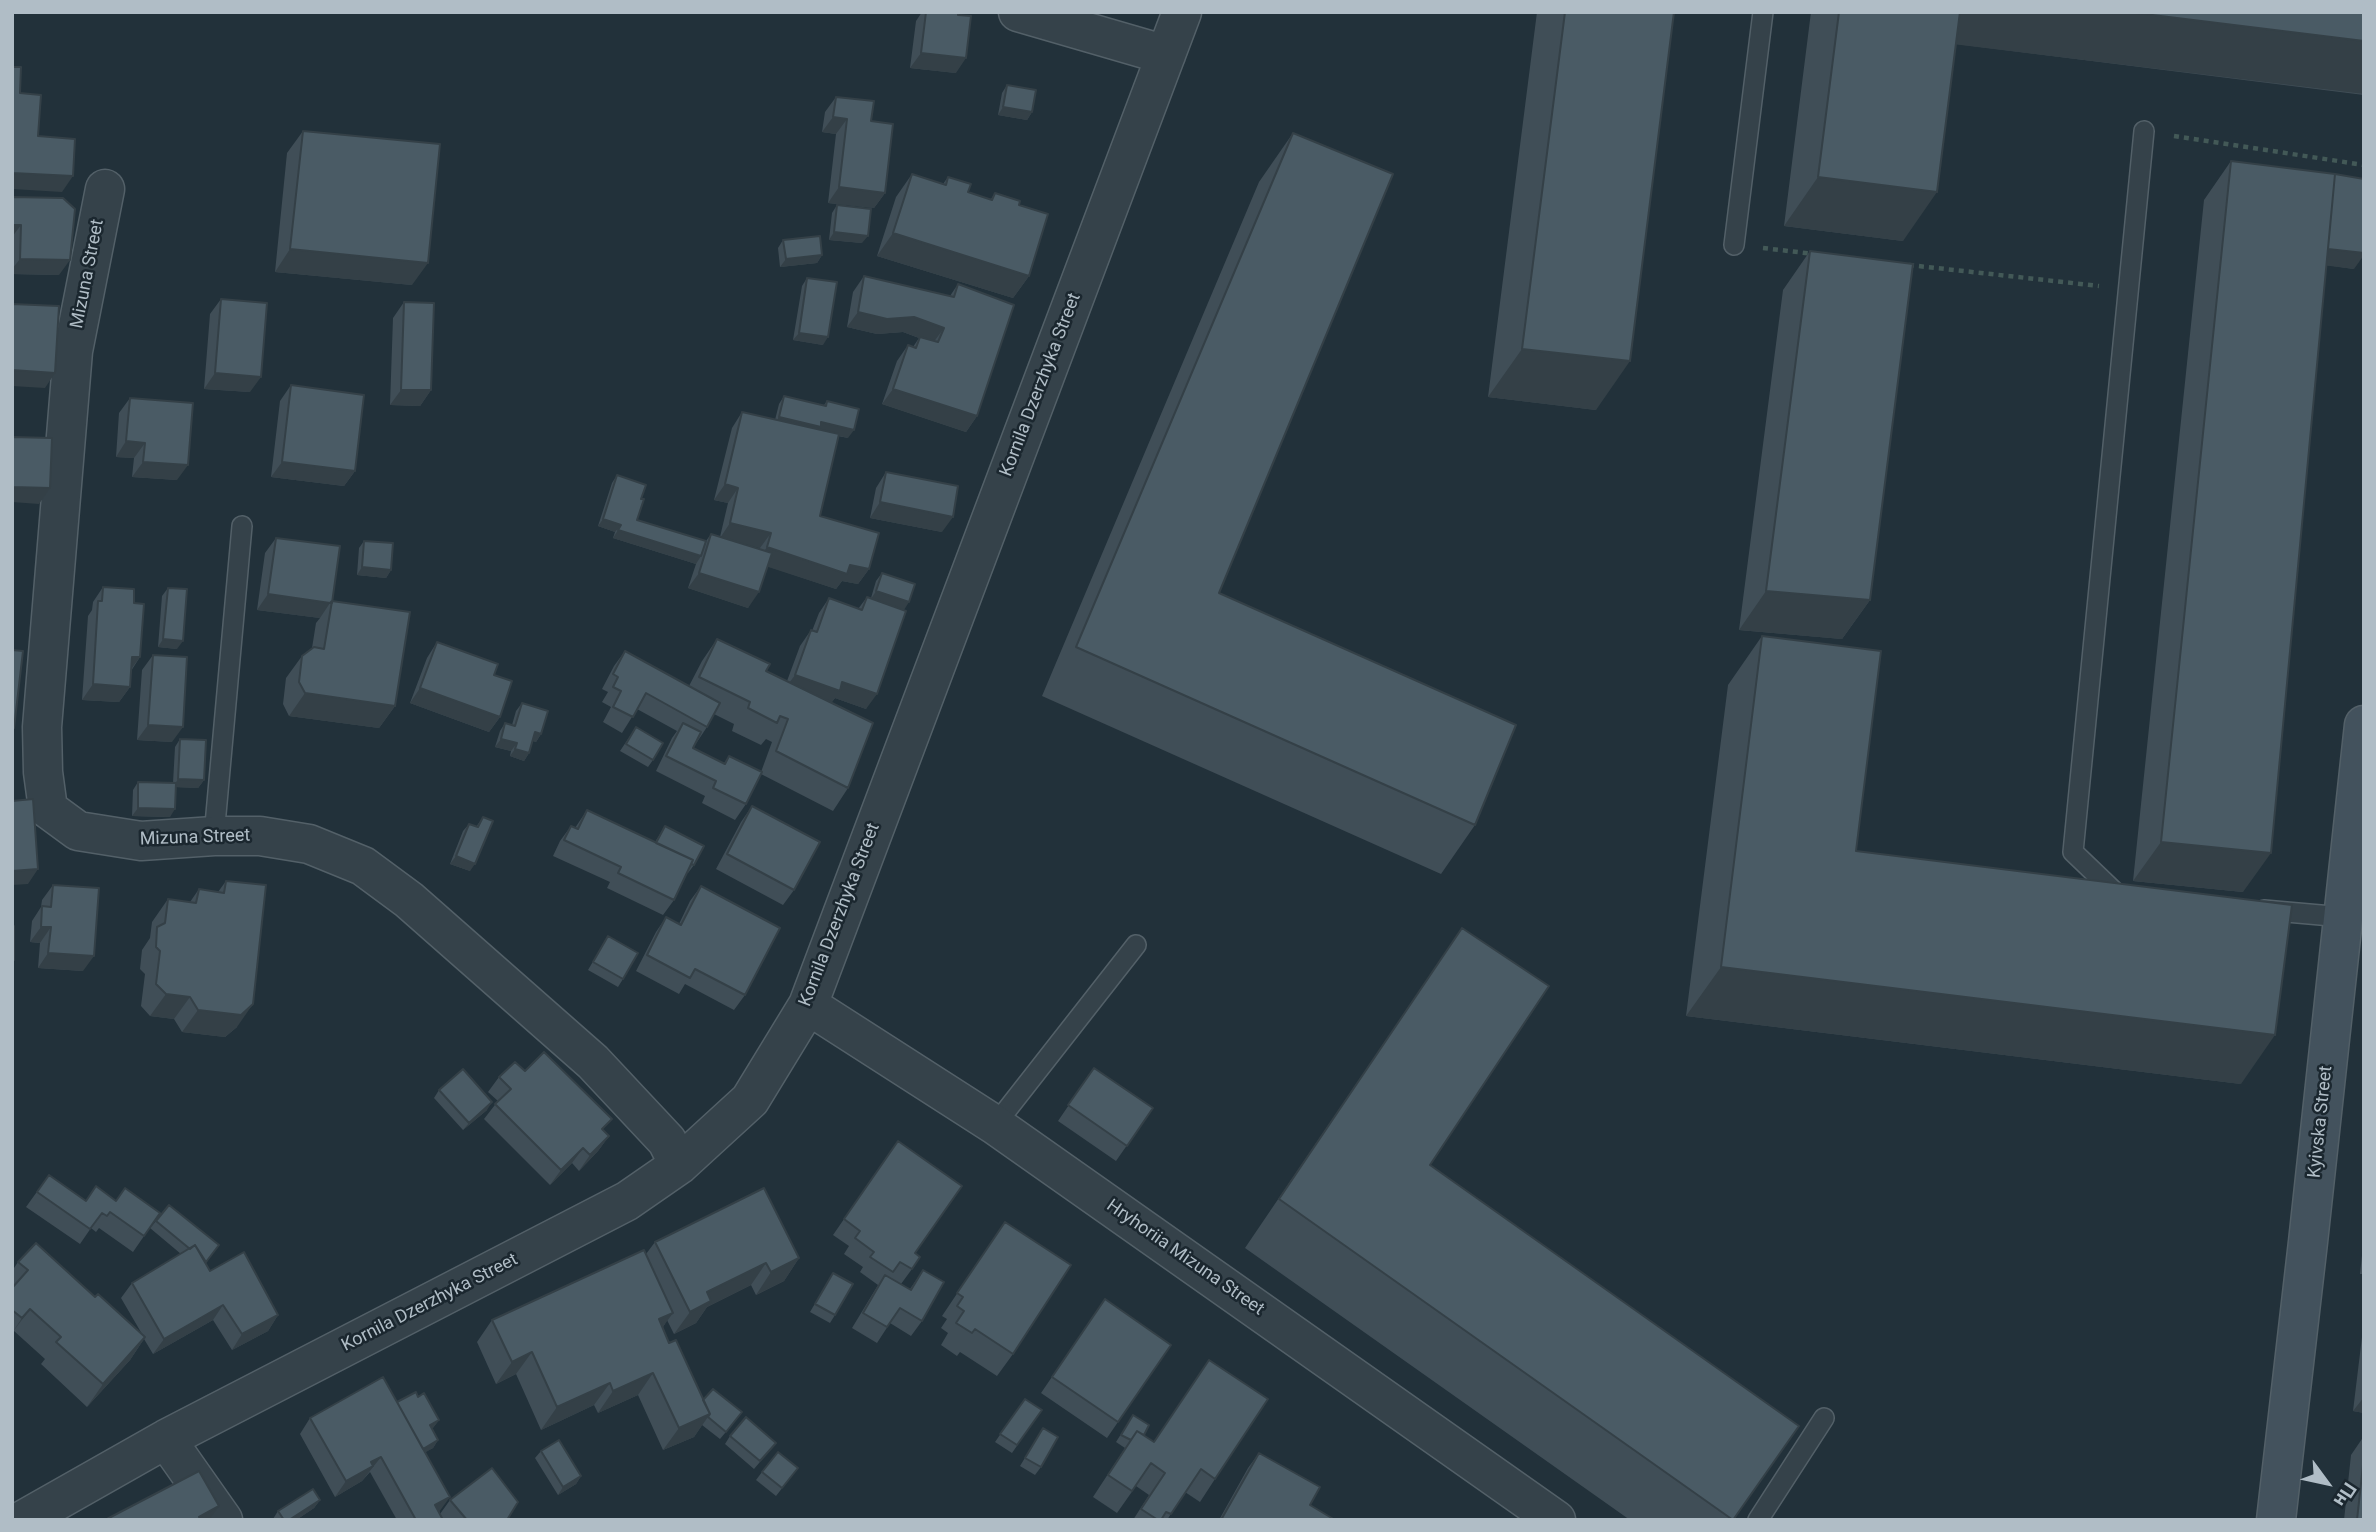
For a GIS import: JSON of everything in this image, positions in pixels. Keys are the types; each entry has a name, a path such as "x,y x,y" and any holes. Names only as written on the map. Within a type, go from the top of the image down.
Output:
{"street":[{"path":"1018,12 1166,55"},
{"name":"Kornila Dzerzhyka Street","path":"23,1520 166,1439 626,1201 679,1165 750,1100 808,1005 1182,12"},
{"name":"Mizuna Street","path":"105,189 73,351 42,727 43,772 48,809 78,831 141,841 260,836 309,844 362,866 410,900 593,1062 667,1141 679,1165"},
{"name":"Kyivska Street","path":"2276,1520 2364,725"},
{"name":"Hryhoriia Mizuna Street","path":"808,1005 995,1125 1556,1520"},
{"path":"166,1439 223,1520"}],"lane":[{"path":"1734,245 1763,12"},
{"path":"2144,131 2073,852 2120,897 2146,899"},
{"path":"214,836 242,526"},
{"path":"2251,909 2343,917"},
{"path":"995,1125 1136,945"},
{"path":"1758,1520 1824,1418"}],"path":[{"path":"2144,131 2364,165"},
{"path":"1734,245 1816,254"},
{"path":"1898,263 2129,290"}],"building":[{"path":"926,12 958,12 958,15 971,16 966,58 921,53"},
{"path":"1565,12 1674,12 1630,361 1522,349"},
{"path":"1839,12 1960,12 1937,192 1818,177"},
{"path":"2128,12 2364,12 2364,41"},
{"path":"12,67 21,67 20,93 41,95 38,136 75,139 73,176 12,173"},
{"path":"1007,85 1036,90 1032,112 1003,107"},
{"path":"836,97 874,101 871,121 893,124 885,193 839,187 847,119 833,117"},
{"path":"303,131 440,144 428,263 290,249"},
{"path":"1293,133 1393,174 1219,593 1516,725 1475,825 1076,647"},
{"path":"2231,161 2335,174 2271,853 2161,842"},
{"path":"912,174 946,185 948,177 971,184 968,192 992,200 995,193 1020,201 1019,205 1048,214 1029,276 893,233"},
{"path":"2335,174 2364,179 2364,253 2328,249"},
{"path":"12,197 63,198 75,209 70,260 20,259 21,225 12,225"},
{"path":"837,205 871,209 868,236 834,232"},
{"path":"820,236 822,255 786,259 783,240"},
{"path":"1810,251 1913,264 1870,600 1766,591"},
{"path":"864,276 954,297 958,284 1014,305 977,416 893,389 908,345 916,348 920,337 938,342 944,328 914,317 887,319 858,312"},
{"path":"807,278 837,282 828,337 799,333"},
{"path":"221,299 267,303 261,377 215,373"},
{"path":"404,302 434,303 431,390 401,390"},
{"path":"12,304 59,306 55,373 12,370"},
{"path":"291,385 364,395 355,471 282,462"},
{"path":"784,396 826,406 827,401 859,409 854,430 821,422 821,427 779,417"},
{"path":"130,398 193,403 188,465 143,462 145,443 126,441"},
{"path":"742,412 839,434 820,516 879,533 869,569 850,565 847,574 767,547 771,533 730,523 738,488 725,484"},
{"path":"12,437 52,438 50,488 12,487"},
{"path":"886,472 958,486 953,517 880,502"},
{"path":"617,475 646,485 637,520 706,541 701,556 618,530 621,525 603,519"},
{"path":"711,534 772,553 759,592 699,573"},
{"path":"276,538 340,546 332,603 268,594"},
{"path":"364,541 393,543 391,570 362,567"},
{"path":"882,573 915,584 909,602 876,591"},
{"path":"103,587 134,589 134,603 144,604 140,657 132,657 130,687 93,684 98,601 102,601"},
{"path":"168,588 187,589 183,641 163,639"},
{"path":"867,597 906,611 877,694 842,682 840,691 795,675 811,630 817,632 829,598 862,610"},
{"path":"332,601 410,612 395,706 305,693 299,682 302,656 314,647 324,649"},
{"path":"1762,636 1881,651 1856,851 2292,905 2275,1035 1721,967"},
{"path":"717,639 770,664 766,671 873,723 848,788 776,751 788,719 780,716 777,723 748,708 750,702 699,677"},
{"path":"437,642 498,664 494,675 512,681 500,717 420,688"},
{"path":"12,650 23,651 14,728 12,727"},
{"path":"625,651 720,703 707,727 646,693 633,717 613,707 621,691 613,687 618,677 613,674"},
{"path":"153,655 187,657 183,727 148,725"},
{"path":"522,703 548,711 541,734 535,732 529,753 515,749 517,743 501,739 505,723 515,726"},
{"path":"683,723 701,732 693,748 725,764 729,756 762,772 746,804 713,788 716,781 666,756"},
{"path":"636,727 663,743 653,760 626,744"},
{"path":"180,739 206,740 204,780 178,779"},
{"path":"138,782 176,783 175,809 138,808"},
{"path":"33,799 38,869 12,871 12,801"},
{"path":"752,806 820,842 794,890 727,854"},
{"path":"587,810 693,860 674,900 618,873 621,867 564,840 571,826 578,829"},
{"path":"483,817 493,821 475,864 456,856 469,824 478,827"},
{"path":"665,826 704,846 694,865 691,864 693,860 656,843"},
{"path":"226,881 266,885 253,1004 241,1015 198,1010 190,997 166,994 156,984 160,951 156,947 157,927 165,923 168,899 196,903 199,889 224,893"},
{"path":"53,885 99,888 94,956 48,953 51,927 41,927 42,906 51,907"},
{"path":"701,886 780,928 745,995 695,969 690,978 647,955 666,917 681,925"},
{"path":"14,926 14,960 12,960"},
{"path":"1462,928 1549,986 1430,1165 1799,1426 1733,1520 1279,1199"},
{"path":"608,936 638,953 623,979 593,962"},
{"path":"544,1052 612,1119 602,1129 609,1136 590,1155 583,1148 561,1170 495,1104 511,1089 499,1077 515,1062 525,1071"},
{"path":"1094,1068 1153,1108 1127,1146 1068,1105"},
{"path":"463,1069 492,1102 469,1123 439,1090"},
{"path":"898,1141 962,1186 915,1253 920,1257 912,1269 900,1262 893,1272 870,1257 874,1252 855,1238 860,1231 844,1219"},
{"path":"49,1175 86,1201 96,1186 116,1201 125,1188 160,1213 144,1236 110,1212 107,1216 102,1213 90,1229 37,1192"},
{"path":"764,1188 799,1258 771,1272 766,1263 707,1292 711,1301 690,1312 655,1242"},
{"path":"169,1205 219,1245 206,1262 195,1245 190,1249 156,1221"},
{"path":"1005,1222 1071,1265 1013,1354 975,1329 972,1333 956,1323 964,1311 957,1306 963,1297 957,1293"},
{"path":"36,1243 95,1297 98,1294 145,1337 103,1384 56,1342 61,1337 30,1309 22,1318 12,1310 12,1288 28,1270 18,1262"},
{"path":"195,1245 210,1271 244,1252 278,1315 242,1334 223,1305 164,1339 132,1283"},
{"path":"644,1250 673,1313 659,1319 669,1343 676,1340 710,1414 679,1428 653,1373 613,1391 610,1383 557,1407 532,1352 512,1362 492,1320"},
{"path":"923,1270 944,1282 922,1321 900,1308 887,1327 863,1313 885,1275 911,1290"},
{"path":"833,1273 853,1284 835,1315 815,1304"},
{"path":"1105,1299 1171,1345 1118,1422 1052,1377"},
{"path":"1209,1360 1268,1399 1215,1479 1201,1469 1171,1514 1166,1512 1161,1520 1158,1520 1141,1509 1165,1473 1151,1463 1132,1491 1108,1475 1137,1431 1154,1442"},
{"path":"383,1377 450,1497 435,1505 443,1520 416,1520 381,1457 371,1462 373,1466 346,1481 310,1418"},
{"path":"713,1389 742,1412 726,1432 708,1417 710,1414 703,1400"},
{"path":"416,1392 418,1397 424,1393 439,1420 430,1425 438,1440 423,1449 397,1402"},
{"path":"1025,1399 1042,1410 1017,1445 1000,1434"},
{"path":"1133,1415 1149,1425 1144,1435 1137,1431 1131,1440 1121,1435"},
{"path":"746,1417 776,1443 760,1461 730,1436"},
{"path":"1043,1428 1058,1437 1041,1467 1025,1458"},
{"path":"559,1440 581,1476 563,1487 541,1451"},
{"path":"778,1452 798,1468 782,1488 762,1472"},
{"path":"1259,1453 1320,1487 1310,1505 1335,1520 1221,1520"},
{"path":"2364,1456 2364,1520 2357,1520"},
{"path":"492,1468 518,1502 507,1520 467,1520 450,1500"},
{"path":"199,1471 219,1506 199,1517 201,1520 105,1520"},
{"path":"313,1489 320,1500 289,1520 284,1520 278,1511"}]}
